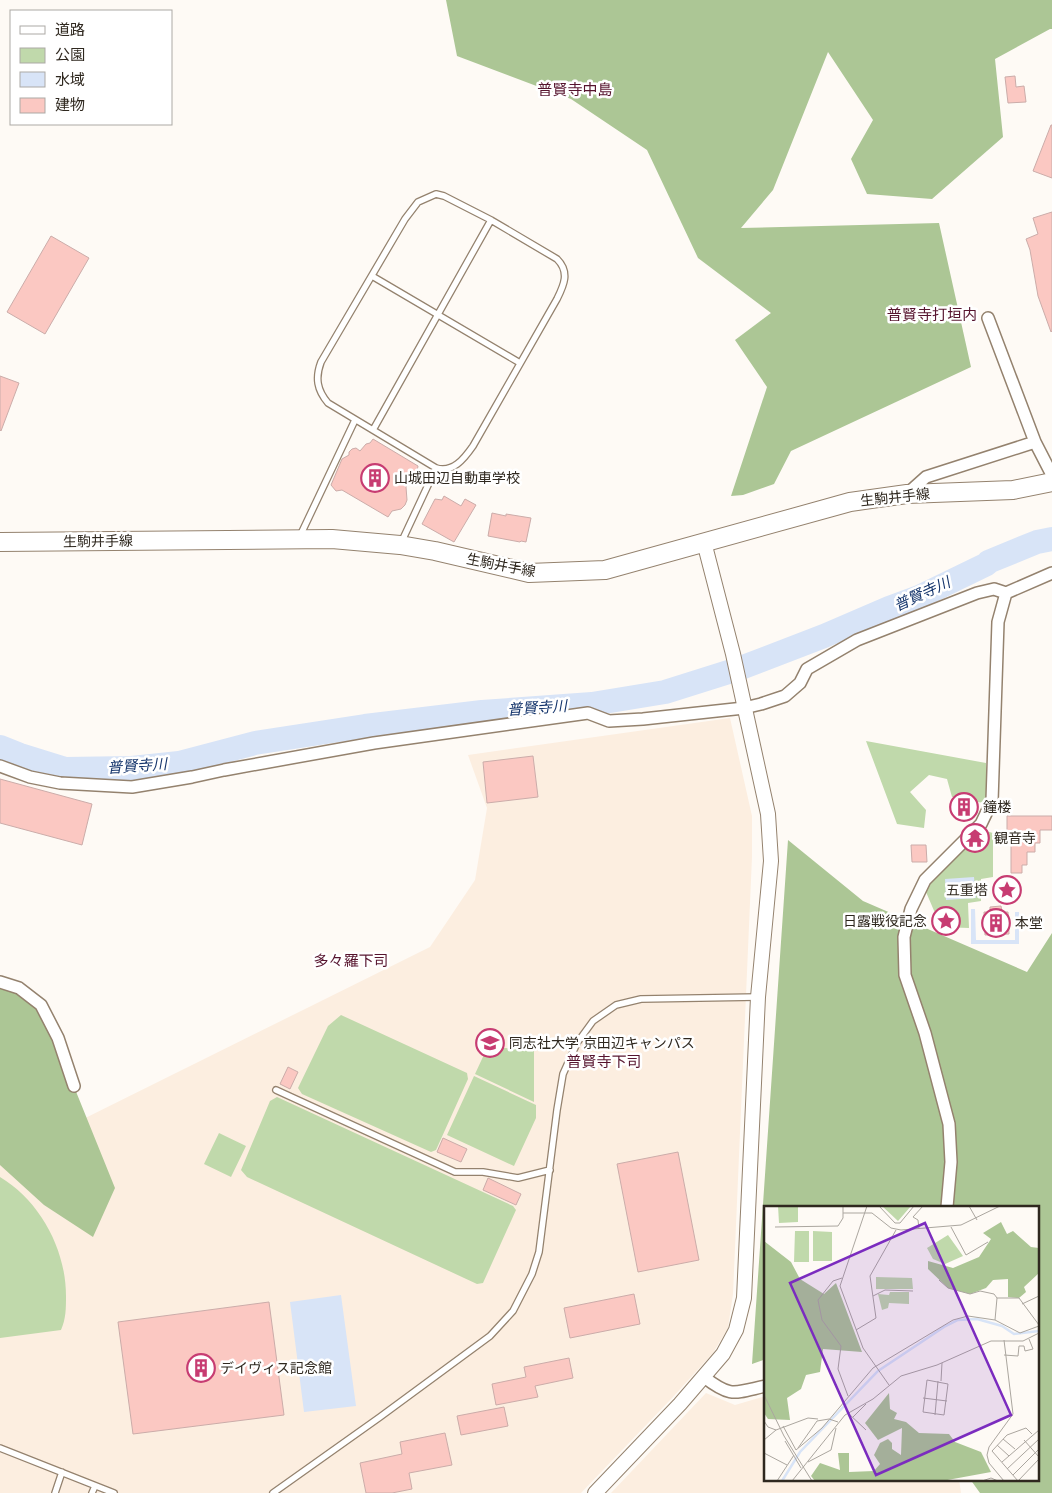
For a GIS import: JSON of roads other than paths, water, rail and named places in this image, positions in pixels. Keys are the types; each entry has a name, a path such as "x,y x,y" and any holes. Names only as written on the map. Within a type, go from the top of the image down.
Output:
{"main road":[{"name":"生駒井手線","path":"0,542 332,539 400,545 436,551 529,573 605,570 850,502 907,494 1013,490 1052,482"}],"street":[{"path":"988,318 1035,442 1052,475"},
{"path":"907,494 926,477 1035,442"},
{"path":"595,1493 723,1354 736,1330 744,1298 758,997 772,861 768,814 733,654 704,542"},
{"path":"0,766 30,777 60,783 132,787 374,743 551,718 588,714 609,720 644,719 785,696 800,684 807,669 857,640 977,593 994,589 1006,593 1052,573"},
{"path":"947,1206 951,1162 948,1124 925,1033 905,976 904,937 911,909 925,880 981,824 992,801 998,622 1006,593"},
{"path":"0,982 19,988 41,1005 58,1038 74,1086"},
{"path":"704,1376 720,1389 734,1393 764,1386"}],"lane":[{"path":"436,194 444,196 491,220 561,263 565,273 563,286 557,299 468,452 454,467 449,469 436,468 333,407 324,399 318,389 317,375 321,362 372,276 405,218 418,202 436,194"},
{"path":"374,430 491,220"},
{"path":"372,276 520,364"},
{"path":"299,538 355,420"},
{"path":"400,545 436,468"},
{"path":"273,1493 490,1336 513,1312 526,1287 539,1252 563,1074 577,1043 594,1021 616,1005 641,999 758,997"},
{"path":"276,1090 455,1172 482,1172 518,1178 550,1170"},
{"path":"0,1448 114,1493"},
{"path":"55,1493 62,1472"},
{"path":"92,1493 95,1486"}],"water":[{"path":"974,877 976,898 946,900 945,879"},
{"path":"971,909 975,909 976,940 1015,940 1015,912 1019,912 1019,944 971,944"},
{"path":"341,1295 356,1406 304,1412 290,1302"}],"waterway":[{"name":"普賢寺川","path":"0,747 65,769 132,768 179,763 255,743 365,726 482,712 592,704 665,692 738,669 824,636 919,597 988,562 1037,542 1052,539"}],"place":[{"name":"山城田辺自動車学校","path":"375,478"},
{"name":"鐘楼","path":"964,807"},
{"name":"観音寺","path":"975,838"},
{"name":"五重塔","path":"1007,890"},
{"name":"日露戦役記念","path":"946,921"},
{"name":"本堂","path":"996,923"},
{"name":"同志社大学 京田辺キャンパス","path":"490,1043"},
{"name":"デイヴィス記念館","path":"201,1368"}],"district":[{"name":"普賢寺中島","path":"575,90"},
{"name":"普賢寺打垣内","path":"932,315"},
{"name":"多々羅下司","path":"351,961"},
{"name":"普賢寺下司","path":"604,1062"}]}
